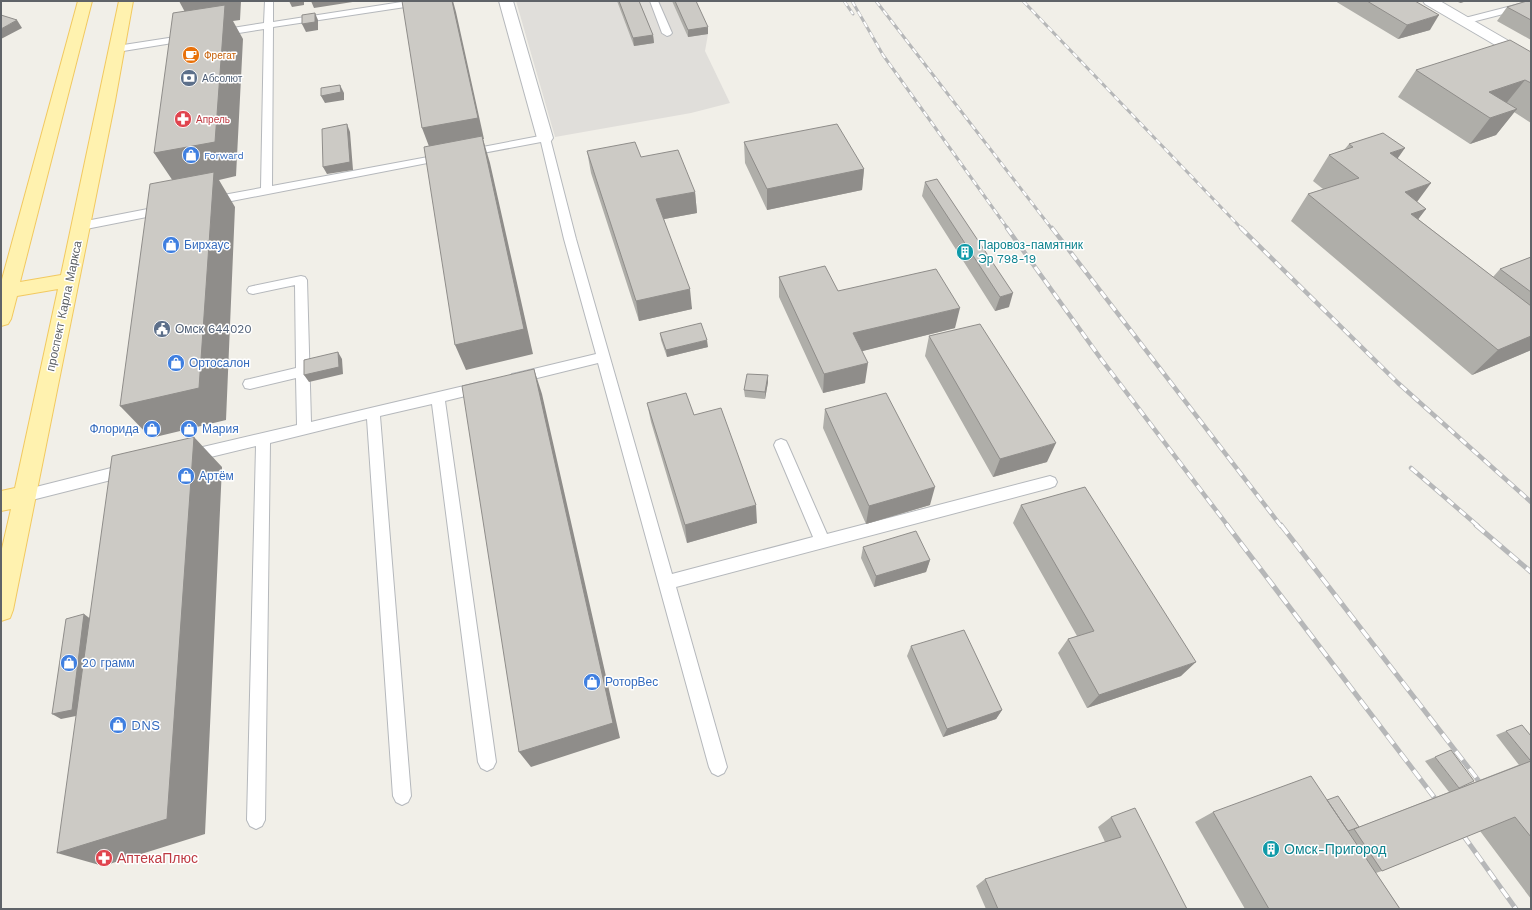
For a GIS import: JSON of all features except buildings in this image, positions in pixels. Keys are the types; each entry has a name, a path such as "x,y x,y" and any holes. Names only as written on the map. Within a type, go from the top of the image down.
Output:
{"main road":[{"path":"1,319 85,1"},
{"name":"проспект Карла Маркса","path":"1,610 70,280 126,1"},
{"path":"8,291 70,280"},
{"path":"1,501 24,496"}],"street":[{"path":"506,1 545,138"},
{"path":"1430,1 1531,60"}],"lane":[{"path":"266,191 269,1"},
{"path":"117,49 425,1"},
{"path":"654,1 668,34"},
{"path":"1464,21 1531,4"},
{"path":"197,204 545,138 570,239 718,767"},
{"path":"81,226 174,208"},
{"path":"253,290 301,280 304,429"},
{"path":"506,381 603,357"},
{"path":"250,384 303,371"},
{"path":"180,458 490,385"},
{"path":"438,398 487,762"},
{"path":"373,413 402,796"},
{"path":"256,820 263,439"},
{"path":"781,445 823,542"},
{"path":"24,496 142,467"},
{"path":"667,582 1050,482"}],"shaded area":[{"path":"516,1 693,1 708,34 705,51 730,103 691,113 555,137"}],"railway":[{"path":"844,1 853,14"},
{"path":"852,1 883,55 1008,229"},
{"path":"876,1 1052,229"},
{"path":"1023,1 1242,229"},
{"path":"1007,228 1101,359 1228,526"},
{"path":"1052,228 1281,526"},
{"path":"1242,229 1398,383 1531,502"},
{"path":"1411,468 1478,526"},
{"path":"1227,525 1434,797"},
{"path":"1281,525 1478,780"},
{"path":"1476,525 1531,572"},
{"path":"1463,835 1516,909"}],"place":[{"name":"Фрегат","path":"191,55"},
{"name":"Абсолют","path":"189,78"},
{"name":"Апрель","path":"183,119"},
{"name":"Forward","path":"191,155"},
{"name":"Бирхаус","path":"171,245"},
{"name":"Паровоз-памятник Эр 798-19","path":"965,252"},
{"name":"Омск 644020","path":"162,329"},
{"name":"Ортосалон","path":"176,363"},
{"name":"Флорида","path":"152,429"},
{"name":"Мария","path":"189,429"},
{"name":"Артём","path":"186,476"},
{"name":"20 грамм","path":"69,663"},
{"name":"РоторВес","path":"592,682"},
{"name":"DNS","path":"118,725"},
{"name":"Омск-Пригород","path":"1271,849"},
{"name":"АптекаПлюс","path":"104,858"}]}
